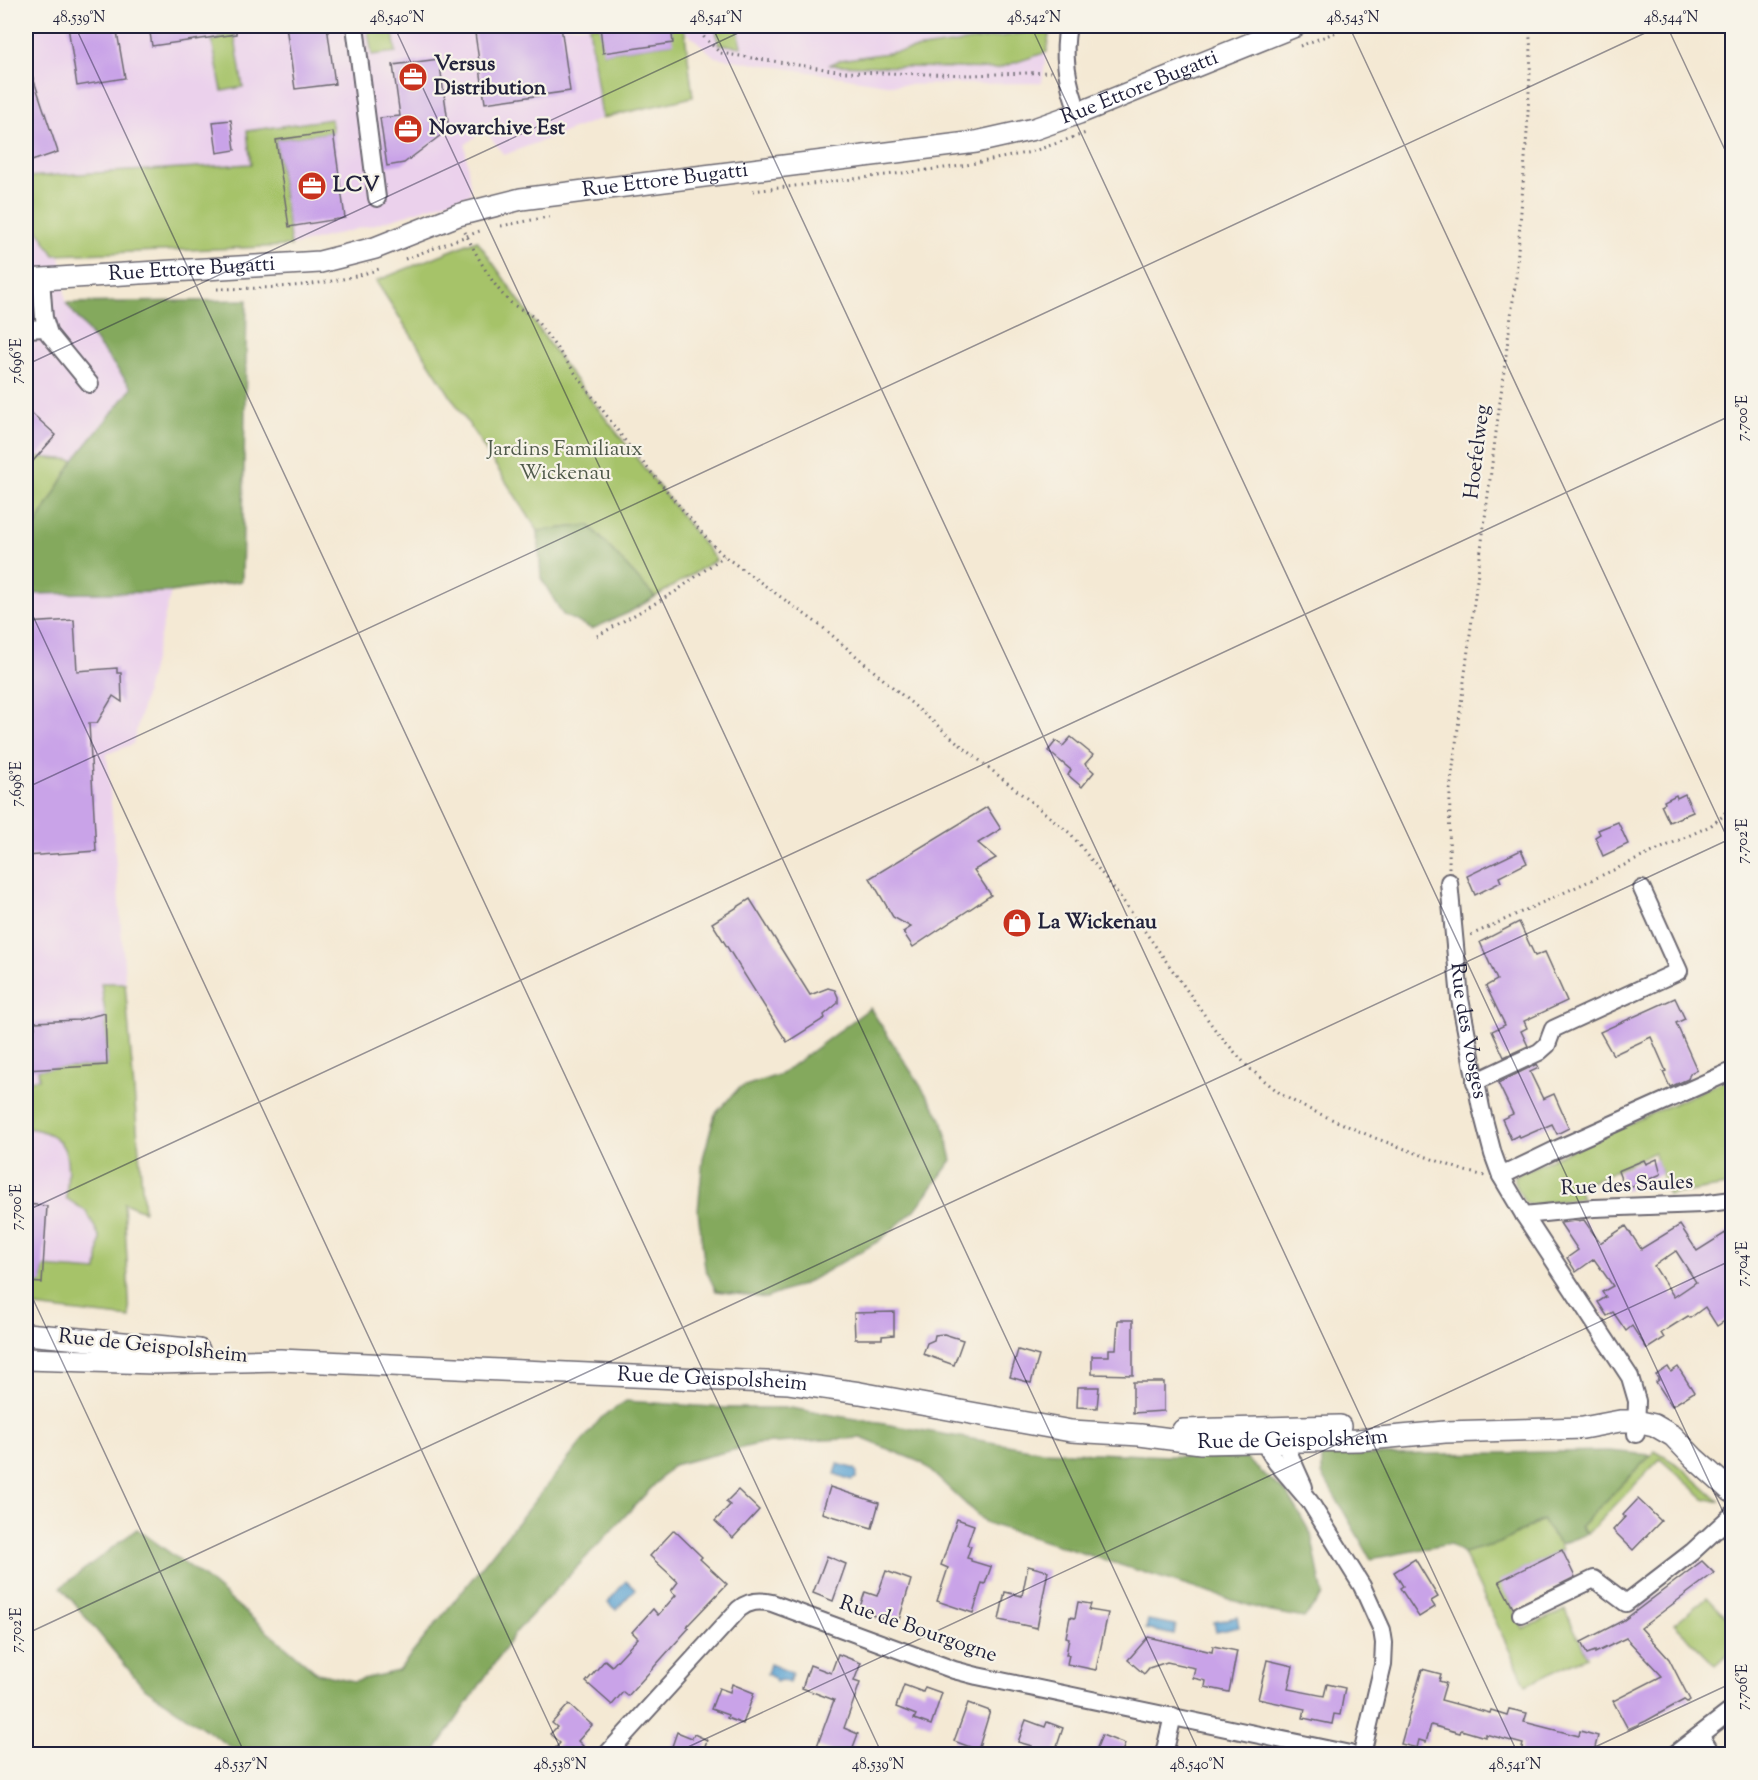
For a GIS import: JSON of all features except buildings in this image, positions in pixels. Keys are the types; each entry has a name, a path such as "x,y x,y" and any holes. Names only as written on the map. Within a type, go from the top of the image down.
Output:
{"main road":[{"name":"Rue Ettore Bugatti","path":"33,279 321,262 375,248 458,215 544,195 976,142 1034,129 1078,113 1294,26"},
{"name":"Rue de Geispolsheim","path":"26,1334 200,1350 280,1360"},
{"name":"Rue de Geispolsheim","path":"26,1359 154,1363 280,1360 789,1383 860,1393 1071,1431 1140,1436 1187,1430 1270,1435 1364,1426 1445,1432 1583,1428 1601,1432 1636,1427"},
{"path":"1636,1427 1694,1458 1732,1492"}],"street":[{"path":"355,26 377,198"},
{"path":"1068,26 1065,39 1066,71 1078,113"},
{"path":"33,279 46,328 52,340 90,384"},
{"path":"26,329 46,328"},
{"name":"Rue des Vosges","path":"1449,882 1460,999 1475,1082 1486,1129 1501,1176 1630,1377 1636,1401 1636,1427"},
{"path":"1475,1082 1539,1052 1546,1045 1553,1029 1679,971 1642,889"},
{"path":"1501,1176 1732,1071"},
{"name":"Rue des Saules","path":"1524,1215 1587,1209 1702,1204 1732,1200"},
{"path":"1270,1435 1276,1462 1310,1502 1366,1594 1383,1636 1383,1665 1362,1755"},
{"path":"1521,1614 1594,1579 1626,1603 1692,1552 1732,1515"},
{"name":"Rue de Bourgogne","path":"607,1755 739,1609 749,1602 758,1601 772,1603 954,1670 1350,1755"},
{"path":"1676,1755 1732,1710"},
{"path":"1164,1755 1173,1716"},
{"path":"1700,1735 1712,1755"}],"path":[{"path":"698,26 704,37 720,52 844,72 971,75 1066,71"},
{"name":"Hoefelweg","path":"1449,882 1450,790 1517,267 1527,132 1530,26"},
{"path":"458,215 478,256 505,297 536,320 629,446 708,540 724,556 821,626 958,743 1071,834 1121,898 1216,1031 1264,1082 1304,1107 1375,1138 1480,1176 1501,1176"},
{"path":"597,636 675,592 724,556"},
{"path":"1453,943 1710,826 1723,816 1732,801"}],"shaded area":[{"path":"26,26 1050,26 1042,83 892,85 715,57 685,31 693,97 603,118 504,155 484,129 465,145 471,194 376,224 291,246 60,255 66,303 132,388 74,460 26,542"},
{"path":"171,592 133,744 107,754 144,1211 124,1203 130,1318 26,1306 26,594"}],"green space":[{"path":"218,26 233,26 243,87 222,91 212,41 219,39"},
{"path":"367,26 392,26 396,52 372,55"},
{"path":"589,26 600,26 604,53 672,43 671,26 684,26 693,97 602,118"},
{"path":"716,26 738,26 741,47 718,44"},
{"path":"1035,26 1050,26 1047,52 996,69 829,65 840,60 1024,33"},
{"path":"331,119 333,132 276,140 291,246 54,255 26,211 26,177 251,164 247,131"},
{"name":"Jardins Familiaux Wickenau","path":"477,240 564,365 716,560 655,597 589,525 538,531 376,281"},
{"path":"247,300 242,581 171,592 26,594 26,542 74,460 132,388 66,303"},
{"path":"36,457 74,460 26,542 26,469"},
{"path":"589,525 655,597 628,613 592,629 563,615 541,578 538,531"},
{"path":"101,983 125,983 144,1211 124,1203 130,1318 26,1306 26,1282 42,1283 43,1267 97,1271 100,1238 87,1212 66,1198 68,1172 65,1151 60,1142 52,1136 26,1128 26,1080 39,1079 38,1069 107,1065 105,1013"},
{"path":"870,1008 942,1119 952,1160 915,1210 879,1241 804,1284 766,1298 716,1291 705,1268 698,1211 703,1158 715,1114 739,1088 781,1074"},
{"path":"1732,1077 1732,1185 1668,1195 1654,1152 1578,1188 1582,1198 1530,1205 1525,1203 1514,1181 1514,1176"},
{"path":"626,1401 726,1408 791,1408 1042,1451 1246,1459 1288,1494 1311,1534 1323,1595 1304,1618 1267,1611 986,1523 922,1463 861,1438 758,1444 673,1465 515,1633 433,1754 241,1754 143,1687 61,1587 137,1529 206,1579 317,1673 354,1681 398,1671 601,1418"},
{"path":"1609,1451 1651,1455 1580,1527 1587,1534 1560,1544 1542,1520 1500,1543 1463,1553 1450,1544 1371,1559 1322,1474 1322,1456"},
{"path":"1655,1451 1680,1466 1720,1502 1704,1498 1660,1459 1587,1534 1580,1527"},
{"path":"1542,1520 1562,1550 1500,1581 1523,1629 1565,1610 1587,1656 1526,1685 1463,1553 1500,1543"},
{"path":"1707,1597 1732,1623 1732,1650 1715,1665 1674,1624"}],"water":[{"path":"838,1464 855,1469 856,1478 851,1480 835,1474"},
{"path":"626,1581 635,1589 616,1610 608,1602"},
{"path":"1237,1617 1239,1627 1216,1632 1214,1622"},
{"path":"1148,1620 1176,1625 1174,1635 1146,1629"},
{"path":"770,1664 792,1673 789,1683 781,1680 776,1682 767,1674"}],"place":[{"name":"Versus Distribution","path":"413,77"},
{"name":"Novarchive Est","path":"408,129"},
{"name":"LCV","path":"312,186"},
{"name":"La Wickenau","path":"1017,923"}]}
